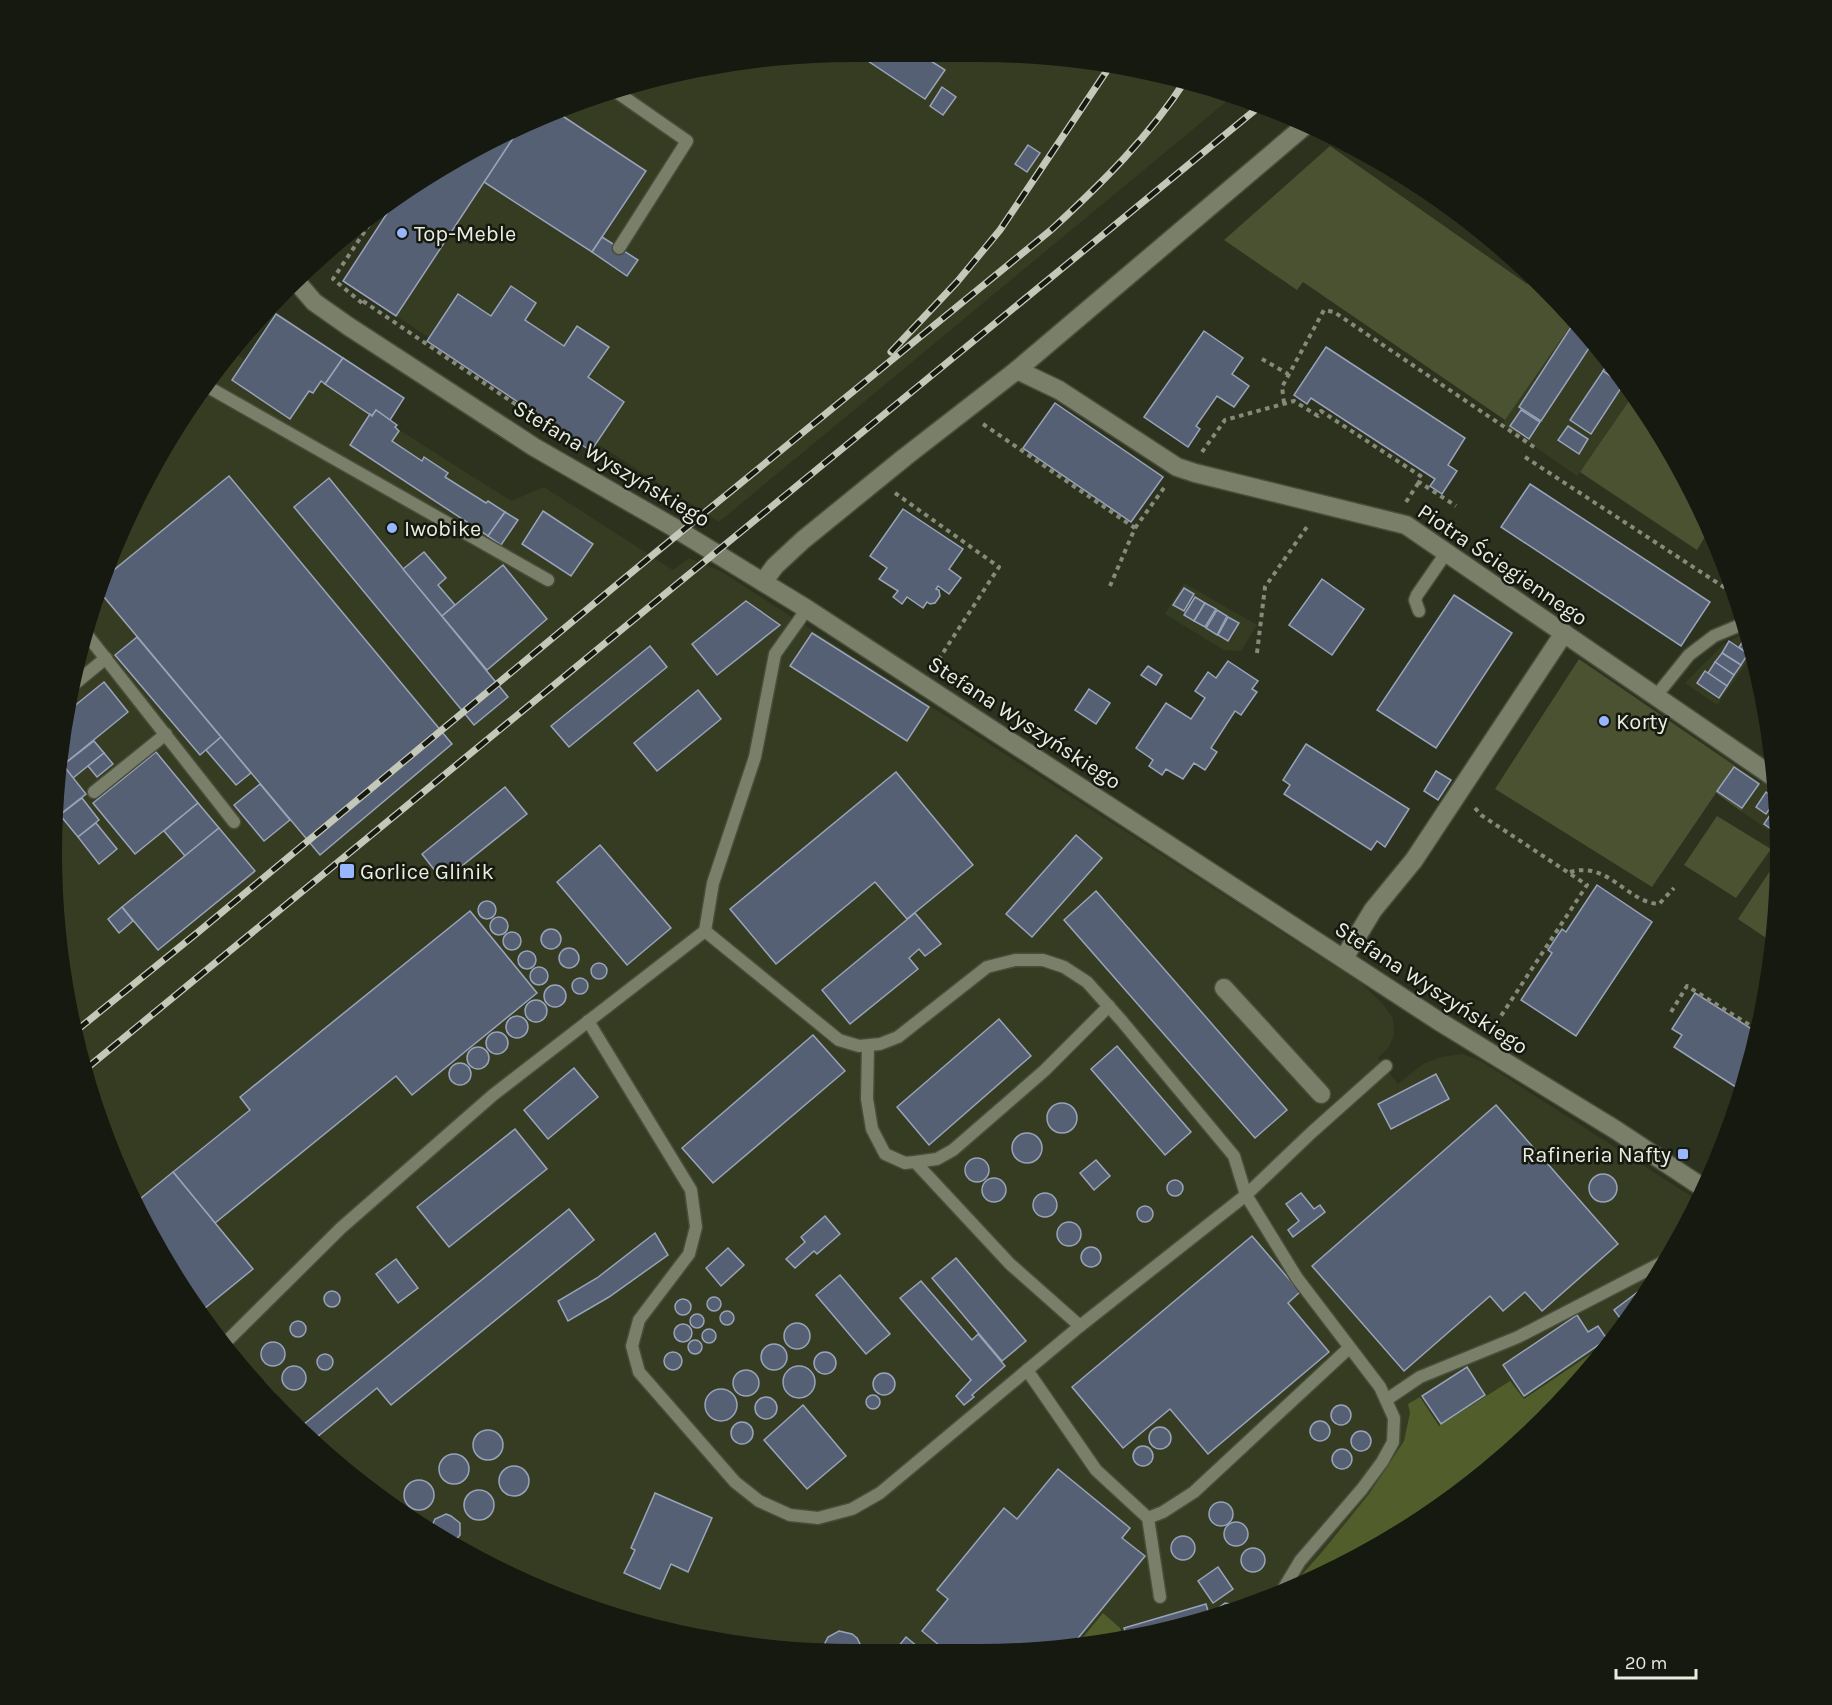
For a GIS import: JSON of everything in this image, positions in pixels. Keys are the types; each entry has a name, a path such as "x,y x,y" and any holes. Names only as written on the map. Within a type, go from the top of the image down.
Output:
{"street":[{"path":"763,582 775,566 803,540 1017,370 1300,130"},
{"name":"Stefana Wyszyńskiego","path":"300,286 314,302 534,447 673,527 807,609 1437,1020 1616,1130 1697,1184"},
{"name":"Piotra Ściegiennego","path":"1017,370 1059,390 1177,467 1406,525 1766,772"},
{"path":"1344,958 1373,910 1414,860 1564,633"},
{"path":"1224,988 1322,1094"}],"lane":[{"path":"620,248 687,141 622,96"},
{"path":"212,389 548,580"},
{"path":"1419,611 1415,600 1417,595 1446,553"},
{"path":"229,1339 340,1228 493,1095 705,931 713,883 755,757 775,654 807,609"},
{"path":"1656,696 1689,655 1714,636 1737,626"},
{"path":"91,639 234,822"},
{"path":"81,678 106,658"},
{"path":"94,792 166,734"},
{"path":"705,931 839,1040 868,1046 898,1037 987,967 1015,960 1043,960 1064,967 1087,982 1109,1006 1234,1156 1246,1194 1297,1278 1380,1387 1394,1418 1393,1442 1382,1462 1362,1489 1300,1561 1289,1580"},
{"path":"868,1046 867,1100 872,1129 885,1154 905,1163 937,1159 953,1150 1044,1071 1109,1006"},
{"path":"588,1022 691,1190 696,1227 689,1254 639,1320 632,1346 639,1371 735,1482 759,1501 790,1515 818,1518 852,1509 880,1493 1080,1326 1246,1194 1386,1066"},
{"path":"1322,1094 1337,1110"},
{"path":"915,1162 1010,1264 1080,1326"},
{"path":"1386,1400 1420,1377 1518,1337 1653,1267"},
{"path":"1149,1518 1194,1492 1349,1348"},
{"path":"1027,1370 1096,1470 1149,1518 1160,1597"}],"path":[{"path":"367,229 333,279 556,431"},
{"path":"359,308 363,301"},
{"path":"1284,404 1282,387 1324,310 1334,312 1537,449"},
{"path":"1262,359 1288,374"},
{"path":"981,418 983,425 1135,528"},
{"path":"1525,457 1725,588"},
{"path":"1110,586 1135,528 1170,479"},
{"path":"1402,507 1419,482"},
{"path":"887,487 999,567 932,669"},
{"path":"1257,653 1265,587 1322,505"},
{"path":"1459,792 1481,815 1587,885 1492,1029"},
{"path":"1569,873 1579,870 1604,874 1648,903 1659,904 1674,888"},
{"path":"1671,1012 1687,986 1751,1026"}],"shaded area":[{"path":"801,63 1031,63 1083,68 1134,77 1227,101 719,522 596,443 591,449 427,341 428,337 343,281 387,214 457,167 503,143 598,103 648,88 698,77 749,68"},
{"path":"1330,146 1528,283 1570,327 1505,420 1303,282 1297,290 1224,240"},
{"path":"276,312 405,398 391,419 398,425 396,428 511,501 544,487 673,570 689,558 722,572 1361,983 1381,1002 1393,1018 1394,1035 1389,1047 1378,1058 1398,1084 1423,1064 1441,1057 1463,1054 1481,1061 1691,1196 1665,1248 1637,1292 1607,1334 1561,1389 1436,1498 1419,1510 1375,1538 1282,1583 1234,1602 1184,1617 1134,1628 1083,1637 979,1644 852,1644 749,1637 648,1617 598,1602 503,1562 457,1538 413,1510 371,1480 293,1412 225,1334 167,1248 143,1202 103,1107 88,1057 68,956 63,904 63,801 68,749 88,648 103,598 122,550 167,457 225,371 238,355 245,360"},
{"path":"1570,327 1629,401 1577,476 1502,424"},
{"path":"1629,401 1665,457 1704,538 1697,550 1580,472"},
{"path":"1184,583 1257,625 1241,651 1224,650 1165,614"},
{"path":"1740,635 1747,662 1717,705 1685,683 1723,645"},
{"name":"Korty","path":"1579,659 1760,783 1741,811 1716,793 1652,887 1495,789"},
{"path":"1767,775 1770,831 1741,811"},
{"path":"1717,816 1770,848 1736,898 1684,865"},
{"path":"1770,872 1766,938 1738,919"},
{"path":"1590,1354 1539,1412 1461,1480 1375,1538 1303,1574 1369,1494 1404,1441 1410,1413 1408,1404 1420,1397 1439,1426 1510,1381 1524,1399"},
{"path":"1103,1613 1121,1630 1083,1637"}],"building":[{"path":"870,62 933,62 945,70 925,99"},
{"path":"942,87 956,97 943,115 930,106"},
{"path":"564,117 646,171 592,252 484,182 513,139"},
{"path":"513,139 396,316 343,281 387,214 457,167"},
{"path":"1028,145 1040,153 1027,172 1015,164"},
{"path":"602,237 638,260 627,276 592,252"},
{"path":"511,286 536,303 525,320 564,346 577,326 609,347 588,377 624,402 591,451 427,341 458,294 491,316"},
{"path":"276,314 343,358 325,384 321,381 313,393 309,391 290,419 232,380"},
{"path":"1571,327 1589,349 1541,421 1519,407"},
{"path":"1204,331 1243,358 1232,374 1249,386 1234,407 1217,396 1196,426 1200,429 1188,447 1144,417"},
{"path":"1326,347 1465,438 1448,465 1457,471 1442,494 1430,486 1435,479 1311,398 1307,404 1294,395"},
{"path":"343,358 404,398 390,420 376,410 372,416 325,384"},
{"path":"1603,371 1611,377 1620,389 1591,434 1570,420"},
{"path":"1055,403 1163,477 1131,522 1023,448"},
{"path":"376,410 397,425 395,427 399,431 392,441 422,461 424,457 448,473 445,477 505,512 488,536 350,445 370,414 372,416"},
{"path":"1521,410 1540,422 1529,439 1510,426"},
{"path":"1568,426 1588,439 1579,454 1558,440"},
{"path":"229,476 452,744 320,855 104,596 114,570"},
{"path":"329,478 508,697 474,725 294,507"},
{"path":"1530,484 1710,602 1681,646 1501,527"},
{"path":"903,509 963,549 949,569 961,578 949,594 938,586 936,589 939,590 940,596 935,603 927,602 923,608 907,597 902,604 893,597 898,591 879,579 887,568 870,556"},
{"path":"543,511 593,544 571,576 522,544"},
{"path":"505,512 518,520 501,545 488,536"},
{"path":"424,552 446,578 438,585 455,605 442,616 403,569"},
{"path":"503,565 547,619 487,670 442,616"},
{"path":"1322,579 1364,609 1332,655 1289,625"},
{"path":"1184,588 1194,594 1184,611 1173,605"},
{"path":"1454,595 1512,633 1436,748 1377,710"},
{"path":"1195,597 1205,603 1194,621 1184,615"},
{"path":"746,601 780,625 717,675 692,644"},
{"path":"1205,603 1216,609 1205,627 1194,621"},
{"path":"1217,610 1227,616 1217,635 1206,628"},
{"path":"1228,617 1239,623 1228,641 1218,635"},
{"path":"812,633 929,707 907,741 790,666"},
{"path":"137,637 221,737 200,755 115,655"},
{"path":"1729,641 1745,652 1746,657 1741,665 1722,653"},
{"path":"650,646 667,667 569,747 551,726"},
{"path":"1722,653 1741,665 1734,675 1715,662"},
{"path":"1228,661 1258,681 1252,689 1257,692 1241,715 1235,711 1211,748 1217,752 1205,770 1194,763 1183,779 1166,769 1162,775 1149,766 1153,760 1136,748 1166,703 1191,719 1205,698 1195,691 1208,672 1216,678"},
{"path":"1715,662 1734,675 1727,686 1708,673"},
{"path":"1148,666 1162,675 1156,685 1141,675"},
{"path":"1705,671 1727,686 1719,698 1697,683"},
{"path":"104,682 128,712 67,762 68,749 76,705"},
{"path":"1089,689 1110,703 1096,724 1075,710"},
{"path":"698,690 721,719 657,771 634,743"},
{"path":"221,737 251,773 236,785 206,750"},
{"path":"94,741 104,753 73,778 66,769 67,762"},
{"path":"1306,744 1409,809 1385,847 1377,841 1371,850 1284,794 1290,785 1283,780"},
{"path":"156,752 198,803 135,854 93,803"},
{"path":"104,753 113,764 97,777 88,766"},
{"path":"1734,767 1759,784 1742,808 1717,791"},
{"path":"66,769 86,794 63,812"},
{"path":"1436,771 1451,780 1438,800 1424,791"},
{"path":"896,772 973,865 907,919 875,882 776,964 730,909"},
{"path":"260,784 290,820 264,841 234,805"},
{"path":"505,787 527,814 443,881 422,854"},
{"path":"1766,792 1768,794 1769,810 1766,814 1756,807"},
{"path":"82,798 99,820 78,837 63,818 63,813"},
{"path":"198,803 219,828 185,856 164,831"},
{"path":"1769,816 1770,828 1764,824"},
{"path":"96,823 117,849 99,864 78,837"},
{"path":"219,828 255,871 158,950 122,907"},
{"path":"1076,835 1102,858 1032,937 1006,914"},
{"path":"600,845 671,928 627,965 557,882"},
{"path":"1597,885 1652,922 1576,1036 1521,1000 1552,953 1548,950 1562,929 1566,932"},
{"path":"1096,891 1287,1110 1255,1138 1064,920"},
{"path":"487,901 493,904 496,910 493,916 487,919 481,916 478,910 481,904"},
{"path":"122,907 133,921 119,933 108,919"},
{"path":"470,911 537,993 412,1095 396,1076 215,1223 173,1172 250,1110 240,1097"},
{"path":"915,913 941,944 925,956 919,949 909,958 918,969 850,1024 822,990"},
{"path":"499,917 505,920 508,926 505,932 499,935 493,932 490,926 493,920"},
{"path":"547,929 555,929 561,935 561,943 555,949 547,949 541,943 541,935"},
{"path":"512,932 518,935 521,941 518,947 512,950 506,947 503,941 506,935"},
{"path":"565,948 573,948 579,954 579,962 573,968 565,968 559,962 559,954"},
{"path":"527,951 533,954 536,960 533,966 527,969 521,966 518,960 521,954"},
{"path":"599,963 605,965 607,971 605,977 599,979 593,977 591,971 593,965"},
{"path":"539,967 545,970 548,976 545,982 539,985 533,982 530,976 533,970"},
{"path":"580,978 586,980 588,986 586,992 580,994 574,992 572,986 574,980"},
{"path":"555,985 563,988 566,996 563,1004 555,1007 547,1004 544,996 547,988"},
{"path":"1695,993 1750,1028 1735,1087 1674,1047 1682,1035 1672,1029"},
{"path":"536,1000 544,1003 547,1011 544,1019 536,1022 528,1019 525,1011 528,1003"},
{"path":"517,1016 525,1019 528,1027 525,1035 517,1038 509,1035 506,1027 509,1019"},
{"path":"999,1019 1031,1056 929,1145 897,1107"},
{"path":"497,1032 505,1035 508,1043 505,1051 497,1054 489,1051 486,1043 489,1035"},
{"path":"813,1035 845,1071 713,1183 682,1148"},
{"path":"1117,1046 1191,1132 1165,1155 1091,1069"},
{"path":"478,1047 486,1050 489,1058 486,1066 478,1069 470,1066 467,1058 470,1050"},
{"path":"460,1063 468,1066 471,1074 468,1082 460,1085 452,1082 449,1074 452,1066"},
{"path":"574,1068 598,1097 548,1139 524,1110"},
{"path":"1436,1074 1449,1099 1391,1129 1378,1104"},
{"path":"1062,1103 1068,1104 1076,1112 1076,1124 1068,1132 1062,1133 1056,1132 1048,1124 1047,1118 1048,1112 1056,1104"},
{"path":"1496,1105 1618,1244 1542,1311 1525,1292 1503,1311 1490,1296 1404,1371 1312,1266"},
{"path":"515,1129 547,1169 449,1247 417,1207"},
{"path":"1027,1133 1033,1134 1041,1142 1041,1154 1033,1162 1027,1163 1021,1162 1013,1154 1012,1148 1013,1142 1021,1134"},
{"path":"977,1158 985,1162 989,1170 985,1178 977,1182 969,1178 965,1170 969,1162"},
{"path":"1096,1160 1110,1176 1094,1190 1080,1173"},
{"path":"173,1172 253,1269 206,1307 167,1248 141,1198"},
{"path":"1603,1174 1613,1178 1617,1188 1613,1198 1603,1202 1593,1198 1589,1188 1593,1178"},
{"path":"994,1178 1002,1182 1006,1190 1002,1198 994,1202 986,1198 982,1190 986,1182"},
{"path":"1175,1180 1183,1188 1175,1196 1167,1188"},
{"path":"1045,1193 1053,1197 1057,1205 1053,1213 1045,1217 1037,1213 1033,1205 1037,1197"},
{"path":"1301,1193 1314,1209 1320,1205 1325,1212 1293,1237 1288,1230 1299,1221 1286,1204"},
{"path":"1145,1206 1153,1214 1145,1222 1137,1214"},
{"path":"569,1209 594,1240 391,1405 377,1388 319,1436 305,1423"},
{"path":"825,1216 840,1234 817,1254 814,1251 795,1268 786,1259 805,1242 801,1237"},
{"path":"1069,1222 1077,1226 1081,1234 1077,1242 1069,1246 1061,1242 1057,1234 1061,1226"},
{"path":"655,1233 668,1255 609,1297 568,1321 558,1301 597,1278"},
{"path":"1252,1236 1300,1292 1288,1303 1329,1352 1208,1454 1170,1409 1123,1448 1072,1387"},
{"path":"1087,1247 1095,1247 1101,1253 1101,1261 1095,1267 1087,1267 1081,1261 1081,1253"},
{"path":"728,1248 744,1265 721,1286 706,1268"},
{"path":"956,1258 1026,1341 1002,1361 932,1278"},
{"path":"396,1259 418,1288 398,1303 376,1274"},
{"path":"840,1275 890,1334 866,1354 816,1295"},
{"path":"921,1281 972,1340 978,1334 1005,1366 964,1405 956,1396 971,1380 900,1298"},
{"path":"332,1291 338,1293 340,1299 338,1305 332,1307 326,1305 324,1299 326,1293"},
{"path":"1636,1293 1619,1317 1614,1310"},
{"path":"711,1297 717,1297 721,1304 717,1311 711,1311 707,1307 707,1301"},
{"path":"683,1299 691,1307 683,1315 675,1307"},
{"path":"724,1311 730,1311 734,1318 730,1325 724,1325 720,1321 720,1315"},
{"path":"694,1314 700,1314 704,1321 700,1328 694,1328 690,1324 690,1318"},
{"path":"1577,1315 1588,1332 1598,1326 1605,1336 1597,1346 1524,1396 1503,1365"},
{"path":"298,1321 304,1323 306,1329 304,1335 298,1337 292,1335 290,1329 292,1323"},
{"path":"797,1323 806,1327 810,1336 806,1345 797,1349 788,1345 784,1336 788,1327"},
{"path":"683,1324 689,1327 692,1333 689,1339 683,1342 677,1339 674,1333 677,1327"},
{"path":"706,1329 712,1329 716,1336 712,1343 706,1343 702,1339 702,1333"},
{"path":"695,1340 700,1342 702,1347 700,1352 695,1354 690,1352 688,1347 690,1342"},
{"path":"273,1342 278,1343 284,1349 284,1359 278,1365 273,1366 268,1365 262,1359 261,1354 262,1349 268,1343"},
{"path":"774,1344 783,1348 787,1357 783,1366 774,1370 765,1366 761,1357 765,1348"},
{"path":"673,1352 679,1355 682,1361 679,1367 673,1370 667,1367 664,1361 667,1355"},
{"path":"821,1352 829,1352 836,1359 836,1367 829,1374 821,1374 814,1367 814,1359"},
{"path":"325,1354 331,1356 333,1362 331,1368 325,1370 319,1368 317,1362 319,1356"},
{"path":"294,1366 299,1367 305,1373 305,1383 299,1389 294,1390 289,1389 283,1383 282,1378 283,1373 289,1367"},
{"path":"799,1366 810,1371 815,1382 810,1393 799,1398 788,1393 783,1382 788,1371"},
{"path":"1467,1367 1485,1395 1441,1424 1422,1396"},
{"path":"746,1370 755,1374 759,1383 755,1392 746,1396 737,1392 733,1383 737,1374"},
{"path":"880,1373 888,1373 895,1380 895,1388 888,1395 880,1395 873,1388 873,1380"},
{"path":"721,1389 732,1394 737,1405 732,1416 721,1421 710,1416 705,1405 710,1394"},
{"path":"870,1395 876,1395 880,1402 876,1409 870,1409 866,1405 866,1399"},
{"path":"762,1397 770,1397 777,1404 777,1412 770,1419 762,1419 755,1412 755,1404"},
{"path":"803,1405 846,1456 807,1489 764,1440"},
{"path":"1337,1405 1345,1405 1351,1411 1351,1419 1345,1425 1337,1425 1331,1419 1331,1411"},
{"path":"1316,1421 1324,1421 1330,1427 1330,1435 1324,1441 1316,1441 1310,1435 1310,1427"},
{"path":"738,1422 746,1422 753,1429 753,1437 746,1444 738,1444 731,1437 731,1429"},
{"path":"1160,1427 1168,1430 1171,1438 1168,1446 1160,1449 1152,1446 1149,1438 1152,1430"},
{"path":"488,1430 499,1434 503,1445 499,1456 488,1460 477,1456 473,1445 477,1434"},
{"path":"1357,1431 1365,1431 1371,1437 1371,1445 1365,1451 1357,1451 1351,1445 1351,1437"},
{"path":"1139,1446 1147,1446 1153,1452 1153,1460 1147,1466 1139,1466 1133,1460 1133,1452"},
{"path":"1338,1449 1346,1449 1352,1455 1352,1463 1346,1469 1338,1469 1332,1463 1332,1455"},
{"path":"454,1454 465,1458 469,1469 465,1480 454,1484 443,1480 439,1469 443,1458"},
{"path":"514,1466 525,1470 529,1481 525,1492 514,1496 503,1492 499,1481 503,1470"},
{"path":"1058,1469 1130,1528 1122,1538 1145,1556 1079,1637 1031,1642 938,1644 922,1631 948,1599 937,1590 1004,1508 1017,1519"},
{"path":"419,1480 430,1484 434,1495 430,1506 419,1510 408,1506 404,1495 408,1484"},
{"path":"479,1490 490,1494 494,1505 490,1516 479,1520 468,1516 464,1505 468,1494"},
{"path":"655,1493 712,1518 688,1572 671,1564 660,1589 624,1573 635,1550 631,1548"},
{"path":"1221,1502 1229,1506 1233,1514 1229,1522 1221,1526 1213,1522 1209,1514 1213,1506"},
{"path":"446,1514 451,1516 460,1523 460,1535 457,1538 433,1523 435,1519"},
{"path":"1236,1522 1244,1526 1248,1534 1244,1542 1236,1546 1228,1542 1224,1534 1228,1526"},
{"path":"1183,1536 1191,1540 1195,1548 1191,1556 1183,1560 1175,1556 1171,1548 1175,1540"},
{"path":"1253,1548 1261,1552 1265,1560 1261,1568 1253,1572 1245,1568 1241,1560 1245,1552"},
{"path":"1218,1567 1233,1589 1213,1603 1198,1581"},
{"path":"1206,1604 1208,1610 1134,1628 1124,1628"},
{"path":"839,1631 852,1634 860,1644 825,1643 828,1637"},
{"path":"906,1637 914,1644 900,1644"}],"railway":[{"path":"891,352 957,282 1000,230 1106,72"},
{"path":"81,1027 1051,230 1124,158 1157,120 1181,87"},
{"path":"90,1065 1254,111"}],"place":[{"name":"Top-Meble","path":"402,233"},
{"name":"Iwobike","path":"392,528"},
{"name":"Korty","path":"1604,721"},
{"name":"Gorlice Glinik","path":"347,871"},
{"name":"Rafineria Nafty","path":"1683,1154"}]}
